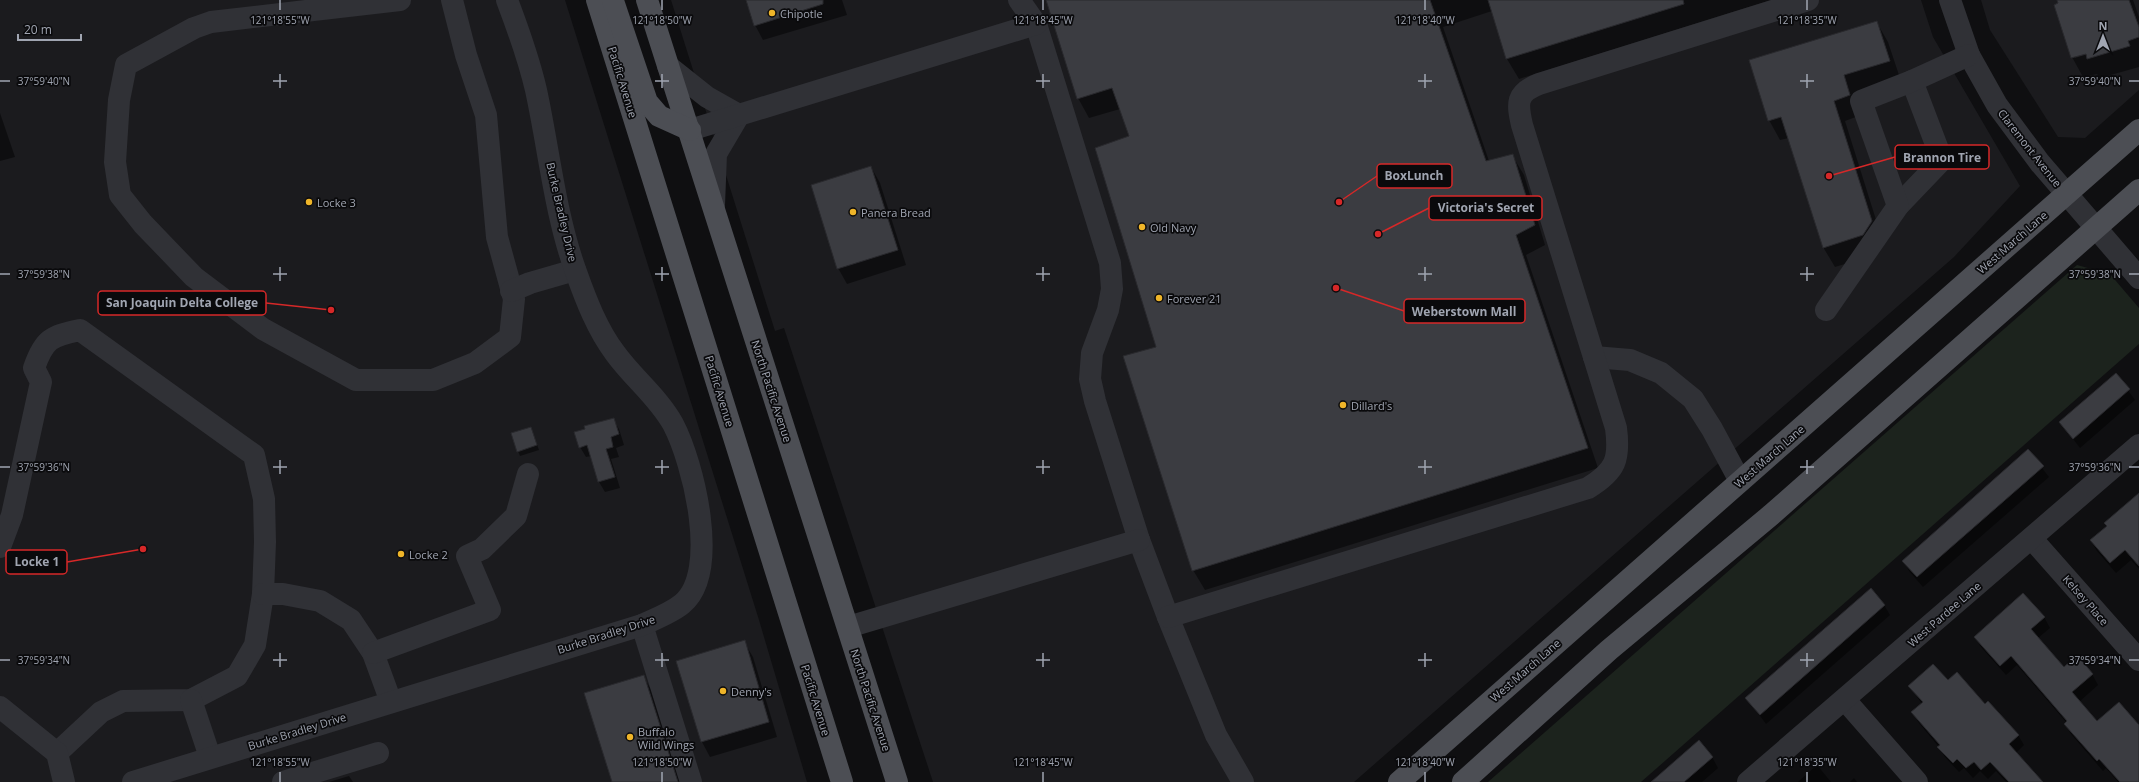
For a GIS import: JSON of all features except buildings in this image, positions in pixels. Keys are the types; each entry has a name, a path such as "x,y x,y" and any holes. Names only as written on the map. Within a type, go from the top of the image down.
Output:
{"main road":[{"name":"Pacific Avenue","path":"597,0 842,782"},
{"path":"613,0 647,102 659,116 690,130"},
{"name":"North Pacific Avenue","path":"647,0 690,130 897,782"},
{"name":"West March Lane","path":"1399,782 2139,130"},
{"path":"1463,782 1610,650 1771,515 2095,227 2139,190"}],"street":[{"path":"400,0 211,22 194,28 126,64 119,100 115,162 120,195 143,224 194,277 263,329 356,380 433,380 475,363 510,337 514,299 497,237 486,114 466,56 452,0"},
{"name":"Burke Bradley Drive","path":"134,782 210,757 642,624 683,604 699,578 703,555 701,532 692,480 684,449 673,424 657,400 614,352 590,310 575,270 565,234 535,87 507,0"},
{"path":"1019,0 1036,24 1110,263 1112,289 1108,310 1092,353 1090,379 1095,402 1139,540 1168,617 1216,735 1244,782"},
{"path":"1168,617 1588,488 1603,479 1614,467 1618,446 1616,428 1522,125 1518,107 1520,97 1527,88 1808,0"},
{"name":"Claremont Avenue","path":"1950,0 1969,56 1997,105 2022,141 2139,278"},
{"path":"690,130 1036,24"},
{"path":"1898,206 1860,101 1912,81 1969,56"},
{"path":"668,66 707,97 739,115"},
{"path":"1826,310 1898,206 1942,160 1912,81"},
{"path":"714,207 716,154 739,115"},
{"path":"511,291 530,283 575,270"},
{"path":"0,547 12,515 41,382 34,368 40,351 55,336 80,330 254,455 264,499 265,542 263,594 256,645 237,676 191,700 123,701 101,712 57,753"},
{"path":"1594,357 1630,360 1662,373 1693,399 1712,429 1740,481"},
{"name":"West Pardee Lane","path":"1748,782 2032,539 2139,445"},
{"path":"373,653 490,610 467,556 482,550 516,516 528,474"},
{"name":"Kelsey Place","path":"2032,539 2139,660"},
{"path":"848,627 1139,540"},
{"path":"263,594 283,594 320,601 351,620 373,653 391,702"},
{"path":"642,624 691,782"},
{"path":"191,700 210,757"},
{"path":"1845,700 1917,782"},
{"path":"0,707 57,753 64,782"},
{"path":"283,782 378,753"}],"shaded area":[{"path":"0,0 565,0 759,620 807,782 0,782"},
{"path":"671,0 1921,0 1933,37 2020,186 1954,257 1354,782 933,782 784,328 775,331"},
{"path":"1981,0 2139,0 2139,90 2085,138 2058,137 1990,30"},
{"path":"2077,265 2110,274 2139,308 2139,344 1641,782 1488,782"}],"place":[{"name":"Chipotle","path":"772,13"},
{"name":"Brannon Tire","path":"1829,176"},
{"name":"Locke 3","path":"309,202"},
{"name":"BoxLunch","path":"1339,202"},
{"name":"Panera Bread","path":"853,212"},
{"name":"Old Navy","path":"1142,227"},
{"name":"Victoria's Secret","path":"1378,234"},
{"name":"Weberstown Mall","path":"1336,288"},
{"name":"Forever 21","path":"1159,298"},
{"name":"San Joaquin Delta College","path":"331,310"},
{"name":"Dillard's","path":"1343,405"},
{"name":"Locke 1","path":"143,549"},
{"name":"Locke 2","path":"401,554"},
{"name":"Denny's","path":"723,691"},
{"name":"Buffalo Wild Wings","path":"630,737"}]}
